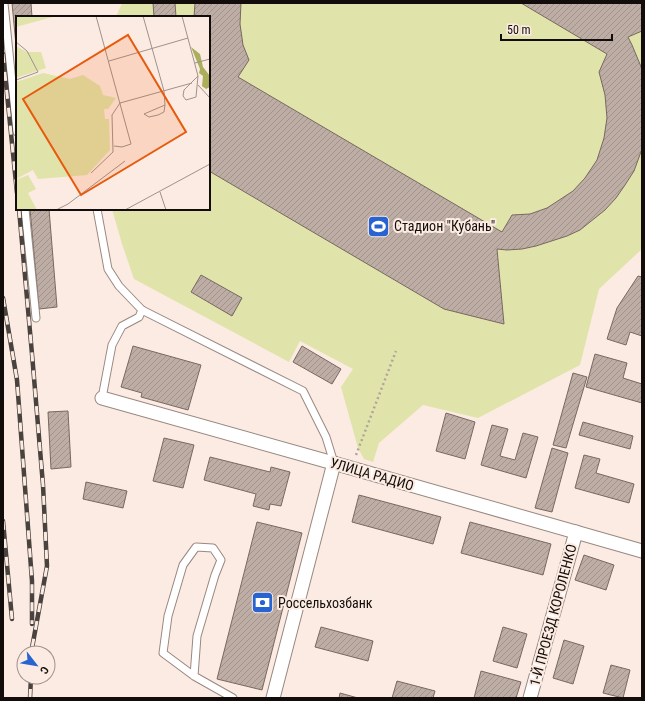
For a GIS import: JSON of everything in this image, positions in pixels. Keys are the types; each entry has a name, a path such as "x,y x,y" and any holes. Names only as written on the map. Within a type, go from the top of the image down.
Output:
{"street":[{"name":"УЛИЦА РАДИО","path":"102,398 642,552"},
{"path":"273,698 334,463"},
{"name":"1-Й ПРОЕЗД КОРОЛЕНКО","path":"530,698 576,532"}],"lane":[{"path":"4,3 16,122"},
{"path":"25,210 36,318"},
{"path":"97,210 108,269 119,286 142,310 303,391 326,438 334,463"},
{"path":"102,398 112,345 122,326 139,317 142,310"},
{"path":"194,676 197,636 221,560 213,548 196,547 183,565 168,616 163,653 194,676 233,698"}],"path":[{"path":"351,468 396,351"}],"green space":[{"name":"Стадион \"Кубань\"","path":"122,3 642,3 642,249 599,289 580,365 478,418 423,405 379,443 373,462 364,459 358,448 341,387 353,369 300,341 289,362 134,279 112,210 210,210 210,16 116,16"}],"building":[{"path":"12,3 31,3 32,16 16,16 16,45"},
{"path":"153,3 175,3 176,16 154,16"},
{"path":"195,3 241,3 240,24 243,45 249,60 238,77 502,232 512,215 530,214 547,208 573,191 585,178 597,160 604,138 607,118 605,95 599,72 607,54 521,3 642,3 642,31 628,37 642,69 642,149 634,171 616,198 605,210 580,230 536,246 522,249 497,249 504,324 444,309 210,172 210,16 194,16"},
{"path":"30,210 49,210 57,307 39,309"},
{"path":"201,275 242,298 232,316 191,292"},
{"path":"638,276 642,277 642,336 630,332 626,345 607,339 617,308"},
{"path":"133,346 201,365 188,410 141,397 142,393 121,387"},
{"path":"302,346 341,369 332,384 293,362"},
{"path":"595,354 627,363 623,378 642,384 642,403 586,387"},
{"path":"573,373 587,377 566,448 553,445"},
{"path":"68,411 71,467 51,469 48,412"},
{"path":"446,413 475,422 465,459 436,451"},
{"path":"583,422 633,436 630,449 579,435"},
{"path":"492,425 508,429 500,456 515,460 523,433 538,437 526,478 481,465"},
{"path":"164,438 194,445 183,488 153,481"},
{"path":"552,448 568,453 552,512 535,508"},
{"path":"584,455 600,459 596,473 634,484 629,503 575,488"},
{"path":"210,457 270,472 271,467 290,472 281,506 270,504 269,510 253,506 256,494 204,480"},
{"path":"86,482 127,491 123,508 83,499"},
{"path":"359,495 441,517 433,544 352,522"},
{"path":"257,522 302,533 262,690 217,679"},
{"path":"470,522 551,544 543,575 461,553"},
{"path":"584,555 614,565 606,590 575,580"},
{"path":"321,627 373,641 368,661 315,647"},
{"path":"503,627 527,634 517,668 493,661"},
{"path":"564,640 584,646 573,684 553,678"},
{"path":"611,665 630,670 623,698 603,693"},
{"path":"481,671 521,682 516,698 474,698"},
{"path":"397,681 435,691 433,698 392,698"},
{"path":"340,693 358,698 339,698"}],"railway":[{"path":"3,54 16,183"},
{"path":"19,210 43,485 47,566 33,645"},
{"path":"3,298 17,380 32,581 32,624"},
{"path":"3,521 12,619"},
{"path":"30,698 31,685"}],"place":[{"name":"Стадион \"Кубань\"","path":"379,226"},
{"name":"Россельхозбанк","path":"263,603"}]}
